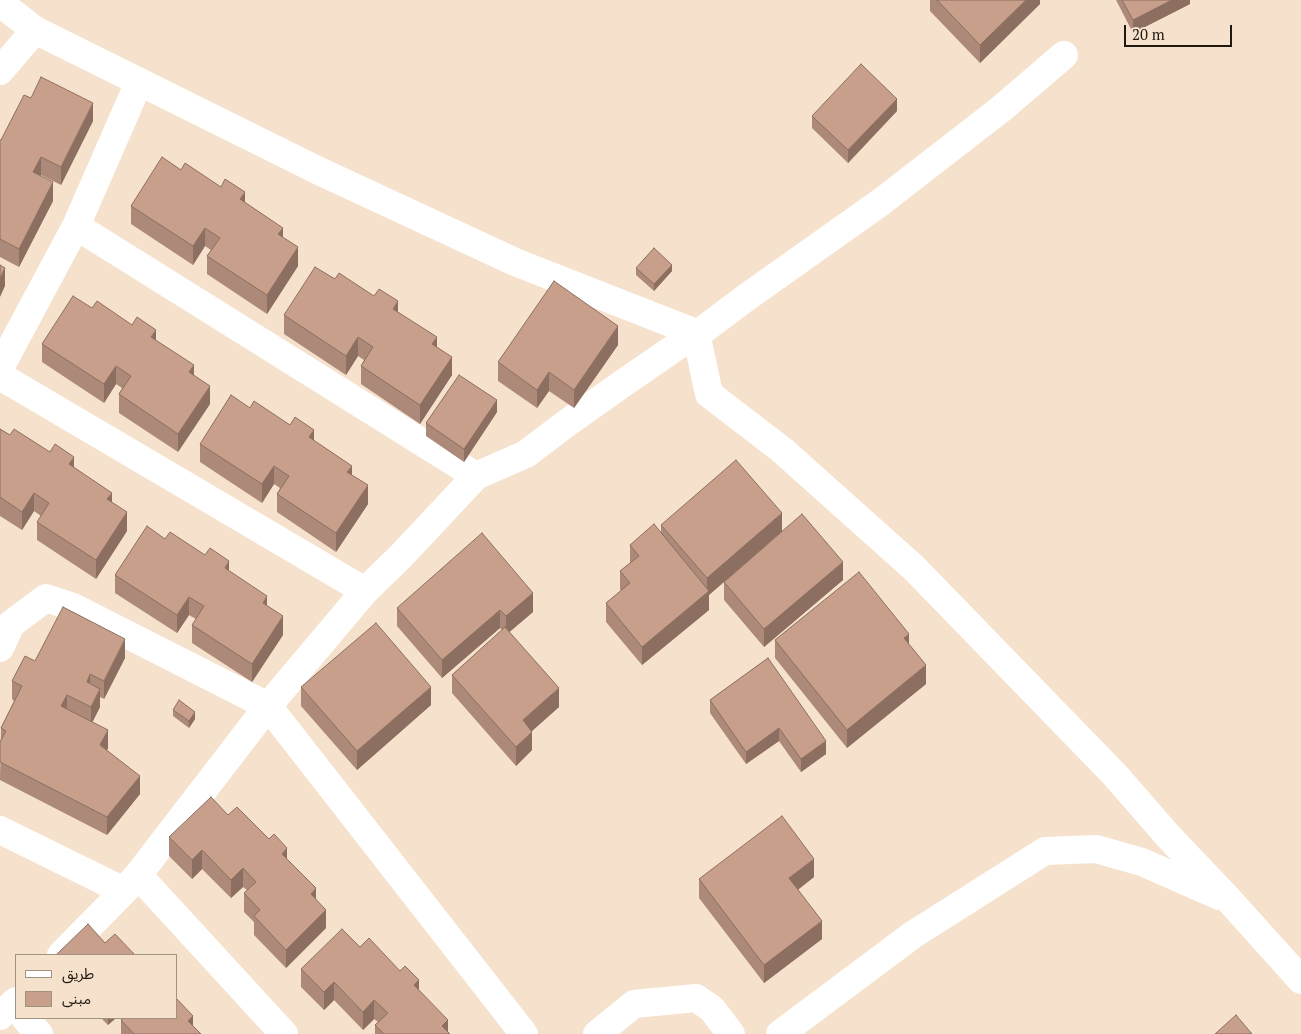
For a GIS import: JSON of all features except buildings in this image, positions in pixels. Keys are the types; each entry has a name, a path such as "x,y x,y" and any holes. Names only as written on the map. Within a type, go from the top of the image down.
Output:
{"street":[{"path":"0,3 34,30 317,170 515,262 696,333"},
{"path":"0,71 34,30"},
{"path":"62,954 131,883 268,706 365,591 402,555 476,476 526,454 567,422 703,330 882,202 1001,109 1064,55"},
{"path":"0,368 76,226 139,82"},
{"path":"76,226 476,476"},
{"path":"696,333 709,394 782,450 914,568 1115,774 1169,837 1301,980"},
{"path":"0,376 365,591"},
{"path":"0,648 12,624 46,598 73,607 268,706 524,1034"},
{"path":"0,830 131,883 284,1034"},
{"path":"780,1034 914,934 1045,851 1096,849 1142,862 1229,900"},
{"path":"597,1034 634,1004 696,998 712,1010 732,1034"},
{"path":"24,1019 39,1034"}]}
